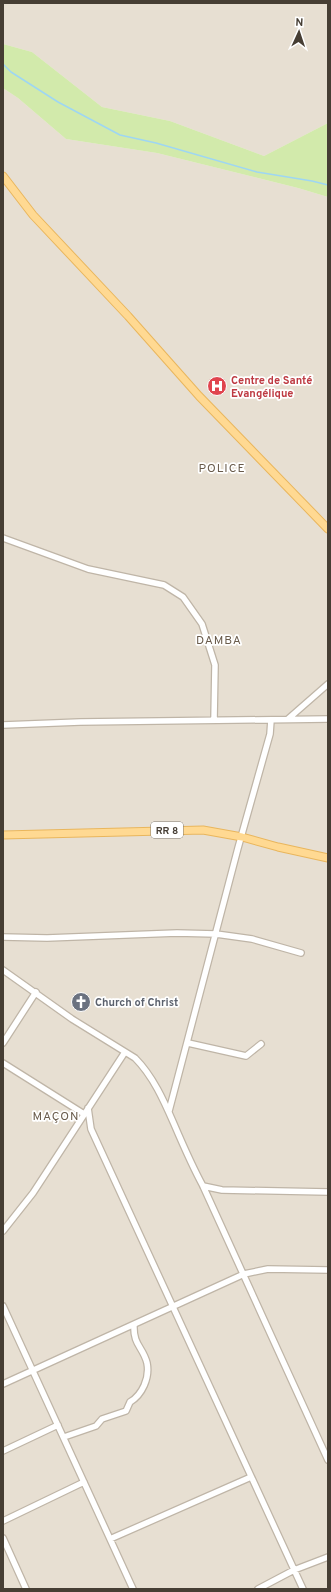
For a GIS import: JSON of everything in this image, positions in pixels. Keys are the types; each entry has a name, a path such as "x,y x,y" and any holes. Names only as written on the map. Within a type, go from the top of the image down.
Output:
{"main road":[{"path":"3,176 33,215 128,316 199,396 328,529"},
{"name":"RR 8","path":"3,835 62,835 203,830 242,837 328,858"}],"street":[{"path":"3,538 88,569 164,585 183,597 202,624 215,665 214,720"},
{"path":"288,719 328,684"},
{"path":"3,725 328,719"},
{"path":"169,1112 238,848 270,734 271,720"},
{"path":"3,937 47,938 177,933 216,934 252,939 301,953"},
{"path":"3,970 72,1019 125,1052 143,1066 169,1112 328,1460"},
{"path":"3,1043 36,992"},
{"path":"188,1043 246,1056 261,1044"},
{"path":"3,1231 33,1193 125,1052"},
{"path":"3,1063 84,1114"},
{"path":"88,1108 91,1129 303,1589"},
{"path":"203,1186 222,1190 328,1192"},
{"path":"3,1384 244,1274 268,1269 328,1270"},
{"path":"3,1306 133,1589"},
{"path":"64,1437 96,1426 102,1419 126,1412 130,1402 136,1398 146,1383 147,1364 134,1336 134,1324"},
{"path":"3,1451 58,1425"},
{"path":"110,1539 251,1477"},
{"path":"3,1521 84,1482"},
{"path":"3,1538 26,1589"},
{"path":"258,1589 294,1570 328,1557"}],"shaded area":[{"path":"3,3 328,3 328,123 264,156 170,121 102,107 32,52 3,44"},
{"path":"3,88 18,98 66,139 157,153 298,188 328,197 328,1589 3,1589"}],"green space":[{"path":"3,44 32,52 102,107 170,121 264,156 328,123 328,197 298,188 157,153 66,139 18,98 3,88"}],"waterway":[{"path":"3,64 11,72 58,102 120,135 156,143 257,172 328,185"}],"place":[{"name":"Centre de Santé Evangélique","path":"217,386"},
{"name":"Church of Christ","path":"81,1002"}],"district":[{"name":"POLICE","path":"222,468"},
{"name":"DAMBA","path":"219,640"},
{"name":"MAÇON","path":"56,1116"}]}
